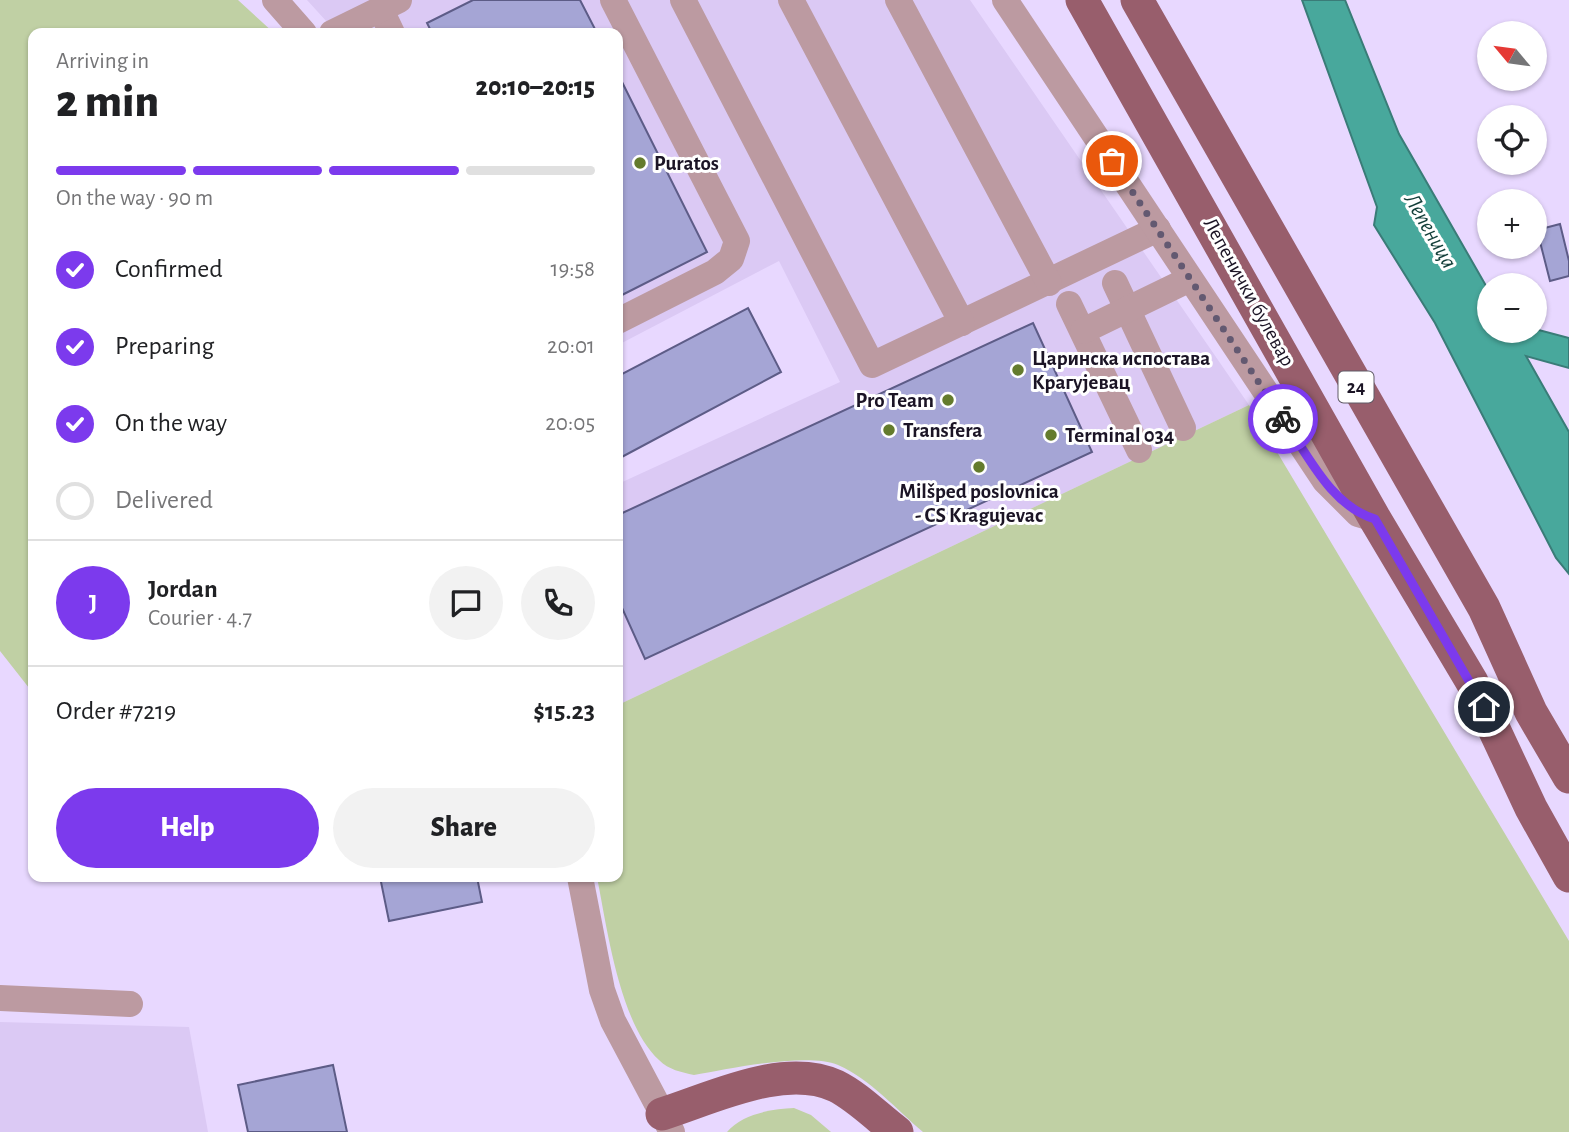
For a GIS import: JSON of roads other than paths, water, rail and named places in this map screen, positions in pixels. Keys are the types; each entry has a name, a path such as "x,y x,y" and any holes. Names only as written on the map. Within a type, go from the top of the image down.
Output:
{"main road":[{"name":"Лепенички булевар","path":"1082,0 1375,519 1472,682 1531,808 1569,876"},
{"name":"24","path":"1137,0 1484,608 1531,712 1569,777"},
{"path":"667,1123 768,1080 792,1077 829,1083 897,1132"},
{"path":"855,1100 867,1132"}],"street":[{"path":"613,0 737,241 731,259 715,272 623,318"},
{"path":"683,0 872,365 1158,229"},
{"path":"791,0 962,323"},
{"path":"898,0 1049,283"},
{"path":"1005,0 1325,481 1357,514 1375,519"},
{"path":"282,2 300,28"},
{"path":"348,28 391,14"},
{"path":"1083,331 1190,279"},
{"path":"1115,283 1183,428"},
{"path":"1069,304 1139,450"},
{"path":"581,882 602,990 613,1021 667,1123"},
{"path":"0,999 130,1004"}],"water":[{"name":"Лепеница","path":"1302,0 1345,0 1399,134 1479,273 1477,343 1547,343 1547,332 1569,338 1569,368 1526,356 1569,432 1569,574 1556,558 1435,323 1374,225 1377,207"}],"place":[{"name":"Puratos","path":"640,163"},
{"name":"Царинска испостава Крагујевац","path":"1018,370"},
{"name":"Pro Team","path":"948,400"},
{"name":"Transfera","path":"889,430"},
{"name":"Terminal 034","path":"1051,435"},
{"name":"Milšped poslovnica - CS Kragujevac","path":"979,467"}]}
